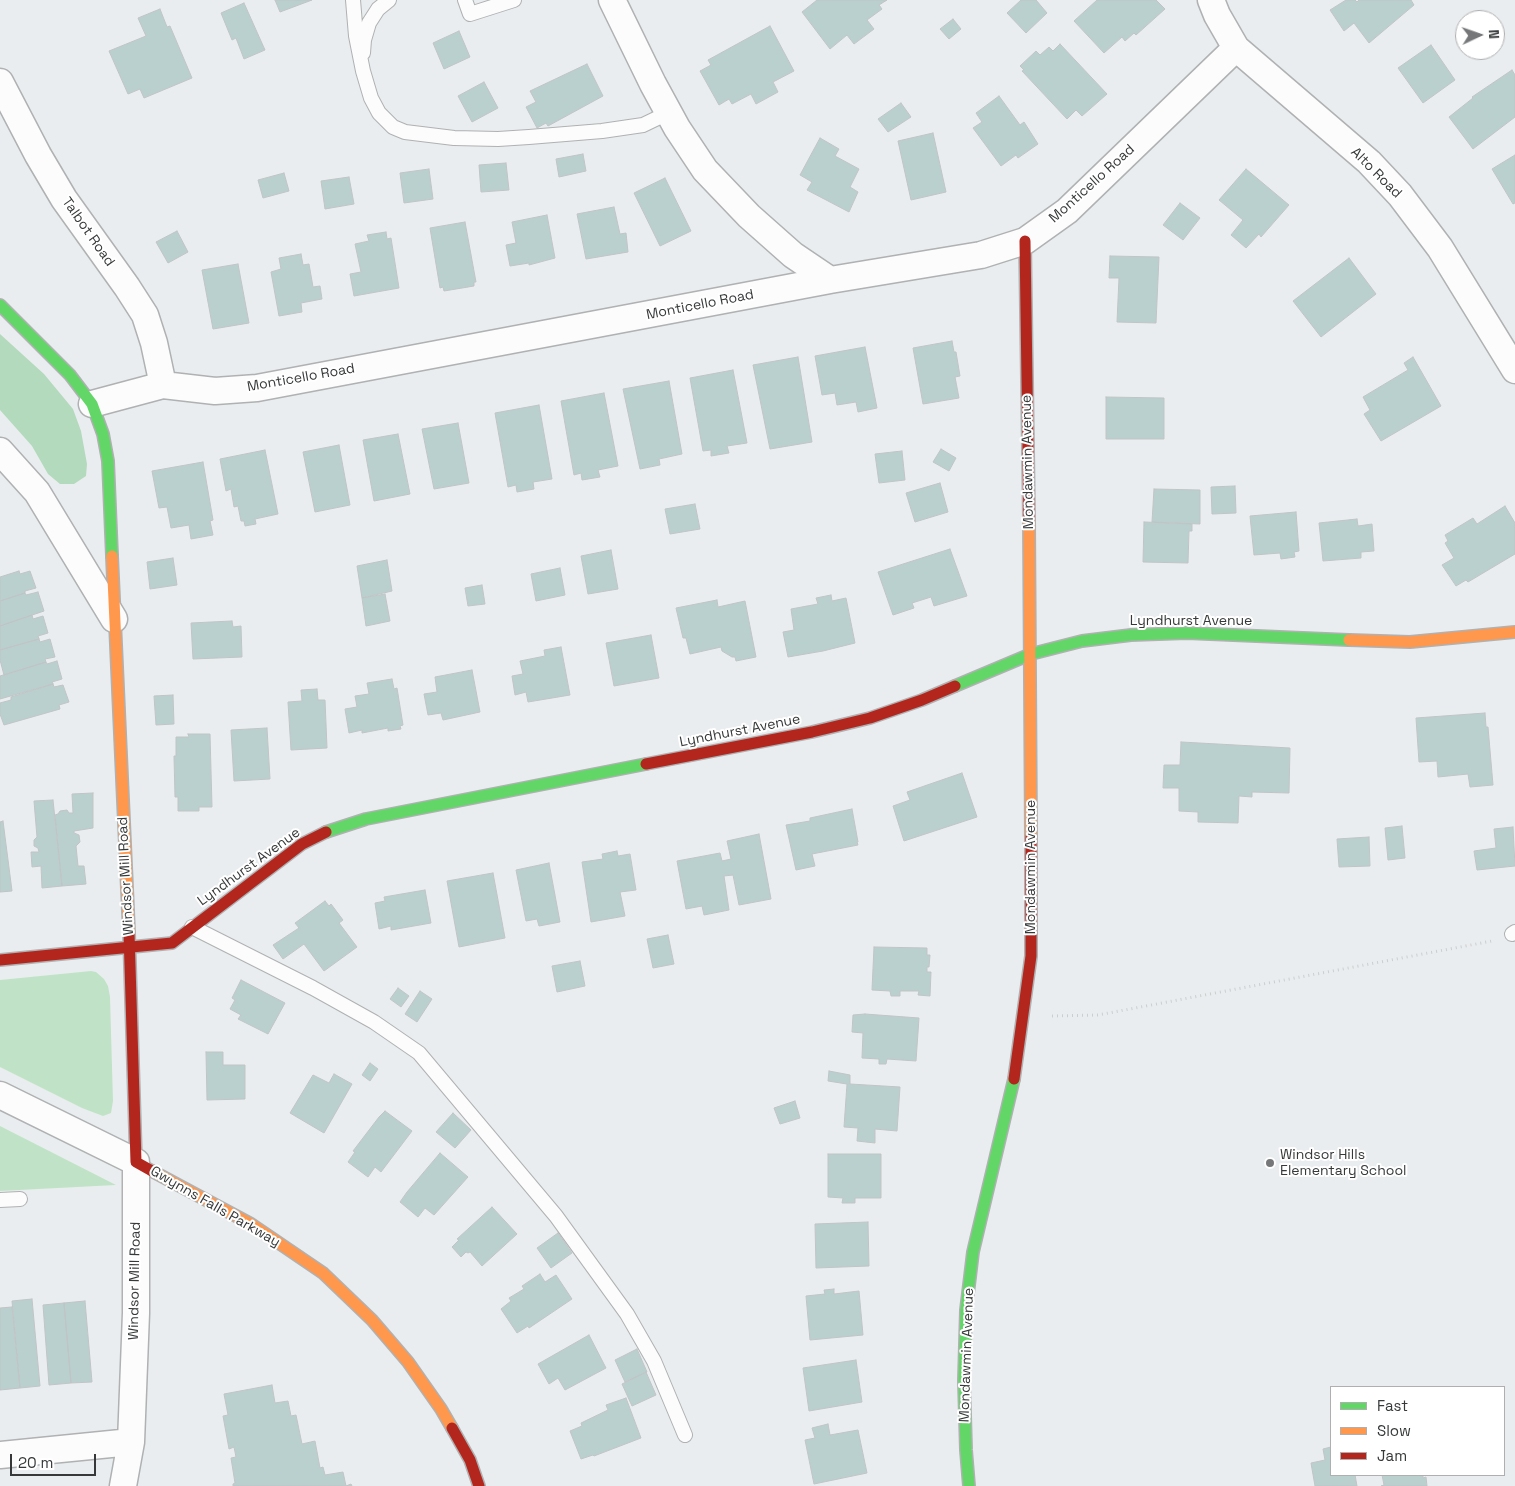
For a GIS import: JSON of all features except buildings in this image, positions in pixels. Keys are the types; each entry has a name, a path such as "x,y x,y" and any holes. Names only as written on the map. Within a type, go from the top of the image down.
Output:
{"street":[{"path":"612,0 652,84 677,128 705,170 749,216 793,255 830,280"},
{"name":"Alto Road","path":"1211,0 1217,15 1236,48 1368,162 1400,195 1440,248 1515,370"},
{"name":"Monticello Road","path":"92,404 164,385 215,391 257,388 830,280 981,255 1025,240 1066,211 1236,48"},
{"name":"Talbot Road","path":"0,82 64,200 127,286 145,315 154,342 164,385"},
{"name":"Mondawmin Avenue","path":"969,1486 964,1381 966,1310 973,1252 1011,1096 1031,956 1031,654 1025,240"},
{"name":"Windsor Mill Road","path":"0,305 70,375 92,404 103,434 108,461 130,948 136,1162 136,1313 131,1442 122,1486"},
{"path":"0,452 37,492 114,619"},
{"name":"Lyndhurst Avenue","path":"0,960 172,943 302,844 333,829 366,819 812,732 870,718 922,700 1031,654 1082,641 1130,635 1187,633 1410,642 1515,632"},
{"name":"Gwynns Falls Parkway","path":"0,1096 136,1162 251,1224 323,1273 372,1320 408,1362 441,1408 470,1460 479,1486"},
{"path":"0,1455 131,1442"}],"lane":[{"path":"353,0 356,36 371,98 379,113 394,127 405,132 454,138 498,139 602,131 643,125 668,113"},
{"path":"362,64 364,40 369,23 378,9 389,0"},
{"path":"464,0 470,14 514,0"},
{"path":"192,927 313,988 374,1022 419,1053 556,1216 627,1314 654,1361 685,1434"},
{"path":"0,1200 20,1198"}],"path":[{"path":"1047,1016 1098,1015 1488,942 1513,933"}],"green space":[{"path":"0,334 44,374 73,409 81,431 87,464 86,476 74,484 60,484 48,474 32,446 0,410"},
{"path":"96,972 104,979 108,986 110,997 113,1101 111,1113 103,1116 82,1108 0,1067 0,980"},
{"path":"0,1126 116,1185 0,1191"}],"traffic: fast":[{"path":"0,305 70,375 92,404 103,434 108,461 112,556"},
{"path":"955,686 1031,654 1082,641 1131,635 1187,633 1349,640"},
{"path":"326,832 366,819 646,764"},
{"path":"969,1486 964,1381 966,1310 973,1252 1014,1079"}],"traffic: slow":[{"path":"1029,520 1031,837"},
{"path":"112,556 129,933"},
{"path":"1349,640 1410,642 1515,632"},
{"path":"152,1171 251,1224 323,1273 372,1320 408,1362 452,1428"}],"traffic: jam":[{"path":"1025,241 1029,520"},
{"path":"646,764 812,732 870,718 955,686"},
{"path":"0,960 172,943 302,844 326,832"},
{"path":"1014,1079 1031,956 1031,837"},
{"path":"129,933 136,1162 152,1171"},
{"path":"452,1428 470,1460 479,1486"}],"place":[{"name":"Windsor Hills Elementary School","path":"1270,1163"}]}
